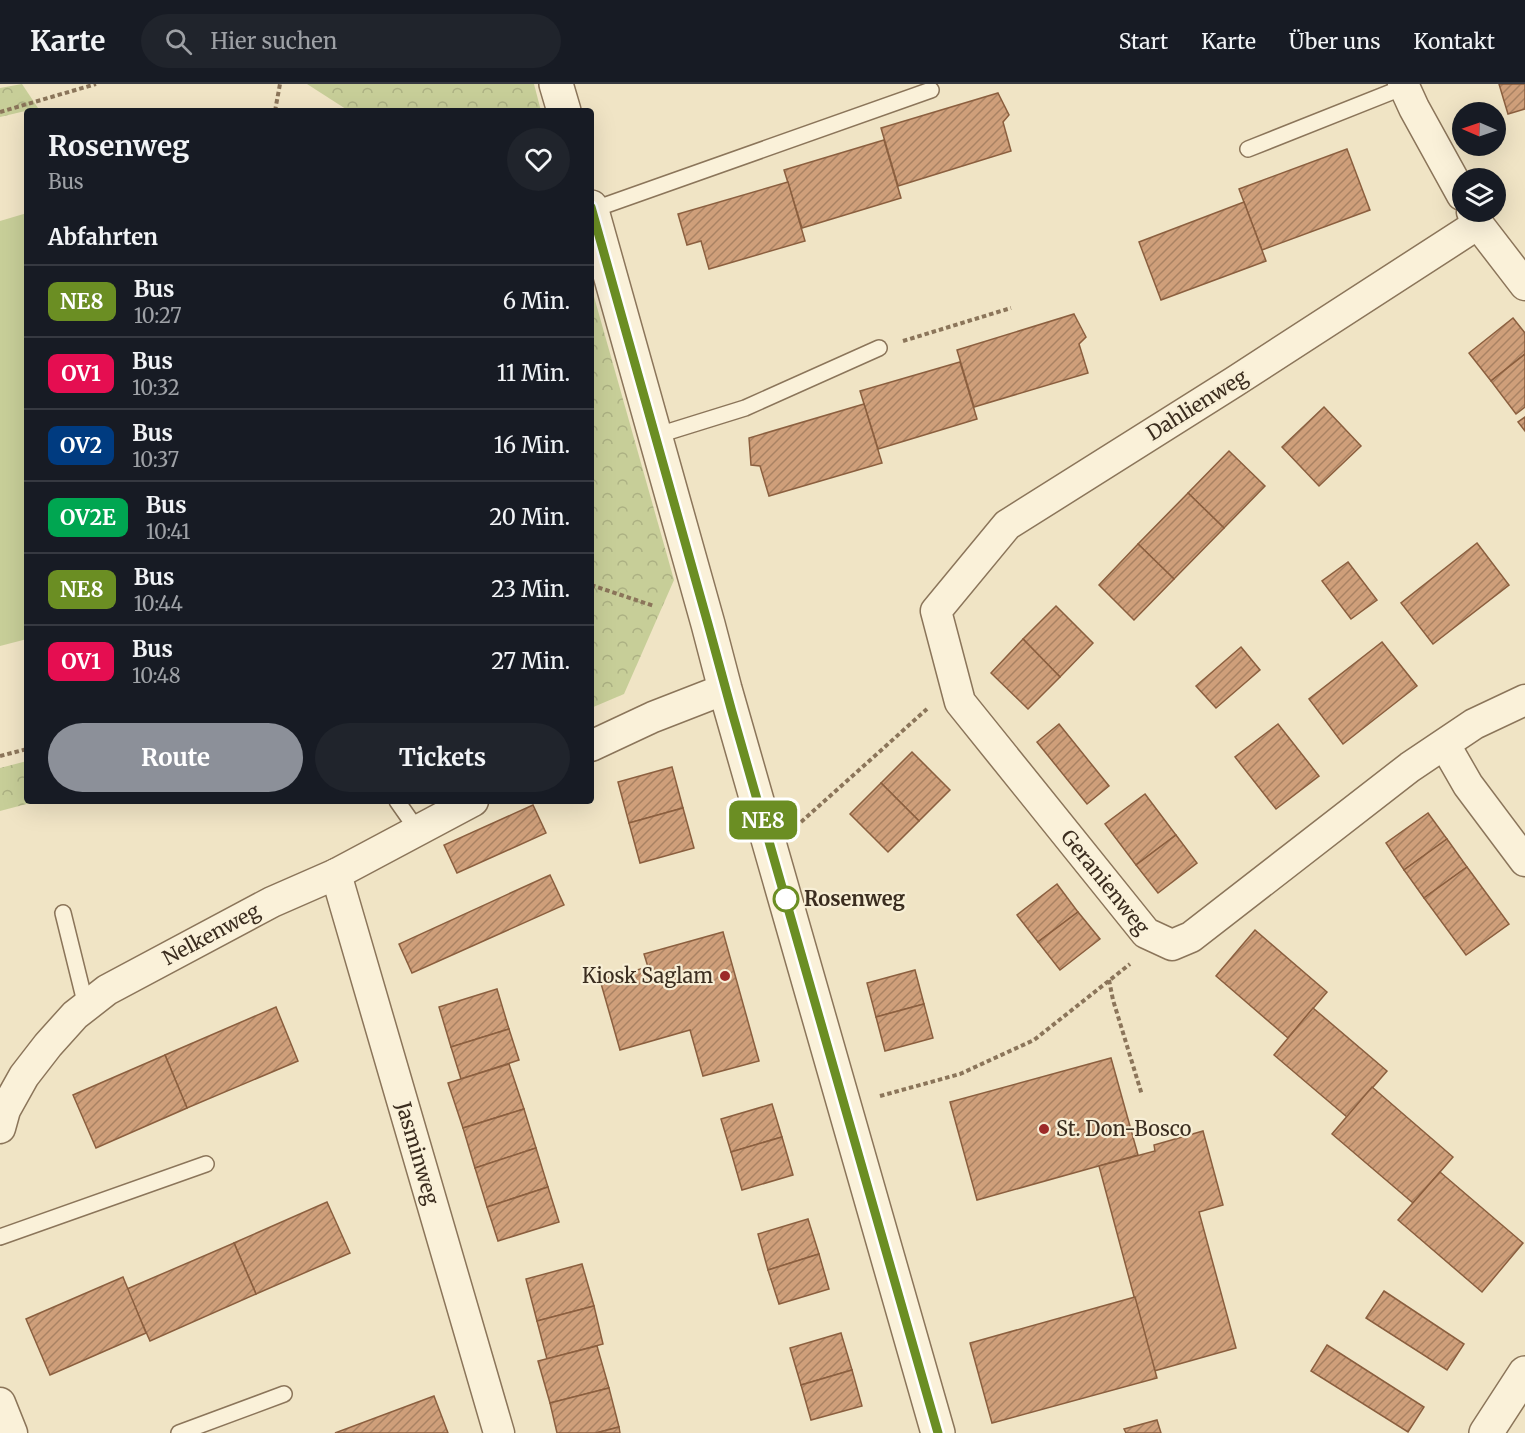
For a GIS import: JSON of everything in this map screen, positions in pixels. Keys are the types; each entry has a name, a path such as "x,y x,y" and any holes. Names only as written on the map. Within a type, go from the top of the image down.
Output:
{"street":[{"path":"556,84 563,108"},
{"path":"1403,85 1452,176"},
{"path":"594,215 725,689 938,1433"},
{"name":"Dahlienweg","path":"936,610 1007,525 1234,382 1469,222"},
{"path":"1478,222 1525,285"},
{"name":"Geranienweg","path":"936,610 960,702 1146,933 1172,945 1191,937 1410,767 1474,724 1525,700"},
{"path":"594,745 653,717 725,689"},
{"path":"1445,745 1468,785 1525,861"},
{"name":"Nelkenweg","path":"0,1128 5,1110 24,1076 48,1045 75,1015 107,990 272,902 336,874 468,804"},
{"name":"Jasminweg","path":"336,874 500,1433"},
{"path":"1486,1433 1525,1373"},
{"path":"0,1403 12,1433"}],"lane":[{"path":"1248,149 1403,85"},
{"path":"594,207 931,90"},
{"path":"655,436 744,408 879,348"},
{"path":"399,804 418,831"},
{"path":"63,913 86,1006"},
{"path":"0,1237 206,1164"},
{"path":"179,1433 284,1394"}],"path":[{"path":"0,112 96,84"},
{"path":"276,108 280,84"},
{"path":"879,348 1011,308"},
{"path":"594,586 654,606"},
{"path":"794,829 955,682"},
{"path":"0,756 24,750"},
{"path":"870,1098 960,1074 1034,1040 1160,940"},
{"path":"1109,980 1142,1095"}],"green space":[{"path":"22,84 38,108 24,108 24,111 0,117 0,88"},
{"path":"307,84 534,84 540,108 344,108"},
{"path":"24,214 24,640 0,646 0,221"},
{"path":"594,297 674,580 624,694 594,707"},
{"path":"24,762 24,804 27,804 0,811 0,768"}],"building":[{"path":"1499,84 1525,84 1525,109 1508,114"},
{"path":"998,93 1009,115 1003,122 1011,151 898,186 881,128"},
{"path":"884,140 901,198 802,228 784,170"},
{"path":"1347,149 1370,210 1262,250 1239,189"},
{"path":"788,182 805,241 709,269 701,241 687,245 678,214"},
{"path":"1244,202 1266,261 1161,300 1139,242"},
{"path":"1074,314 1086,337 1079,344 1088,373 974,407 957,350"},
{"path":"1513,318 1525,333 1525,354 1491,381 1469,353"},
{"path":"1525,354 1525,407 1516,414 1491,381"},
{"path":"960,362 977,419 878,449 860,391"},
{"path":"864,404 882,463 769,496 760,466 751,465 749,438"},
{"path":"1324,407 1361,446 1319,486 1282,447"},
{"path":"1525,417 1525,431 1518,422"},
{"path":"1229,451 1265,486 1224,528 1188,493"},
{"path":"1188,493 1224,528 1174,579 1138,544"},
{"path":"1477,543 1509,585 1433,644 1401,603"},
{"path":"1138,544 1174,579 1134,620 1099,585"},
{"path":"1348,562 1377,600 1351,619 1322,581"},
{"path":"1056,606 1093,643 1060,677 1023,639"},
{"path":"1023,639 1060,677 1028,709 991,673"},
{"path":"1382,642 1417,686 1343,744 1309,699"},
{"path":"1241,647 1260,670 1216,708 1196,686"},
{"path":"1059,724 1109,786 1087,804 1037,742"},
{"path":"1278,724 1319,776 1276,809 1235,757"},
{"path":"912,752 950,790 919,821 881,783"},
{"path":"672,767 683,808 629,823 618,782"},
{"path":"881,783 919,821 888,852 850,814"},
{"path":"1145,794 1176,835 1136,865 1105,824"},
{"path":"533,805 546,833 457,873 444,845"},
{"path":"683,808 694,848 640,863 629,823"},
{"path":"1428,813 1447,839 1404,870 1386,843"},
{"path":"1176,835 1197,863 1158,893 1136,865"},
{"path":"1447,839 1467,867 1424,898 1404,870"},
{"path":"1467,867 1509,924 1466,955 1424,898"},
{"path":"550,875 564,905 412,973 399,944"},
{"path":"1057,884 1078,912 1038,942 1017,915"},
{"path":"1078,912 1100,939 1060,970 1038,942"},
{"path":"1255,930 1327,992 1288,1038 1216,976"},
{"path":"723,932 759,1061 703,1076 690,1030 620,1050 600,980 648,967 644,954"},
{"path":"915,970 924,1004 876,1017 867,983"},
{"path":"497,989 509,1029 451,1047 439,1007"},
{"path":"924,1004 933,1038 885,1051 876,1017"},
{"path":"276,1007 298,1061 187,1108 165,1055"},
{"path":"1313,1008 1387,1071 1347,1117 1274,1055"},
{"path":"509,1029 519,1060 461,1079 451,1047"},
{"path":"165,1055 187,1108 96,1148 73,1095"},
{"name":"St. Don-Bosco","path":"1111,1058 1138,1155 977,1200 950,1102"},
{"path":"509,1064 524,1109 463,1128 448,1083"},
{"path":"1372,1087 1453,1157 1413,1203 1332,1134"},
{"path":"772,1104 782,1137 731,1152 721,1119"},
{"path":"524,1109 536,1148 475,1168 463,1128"},
{"path":"1203,1131 1223,1205 1199,1212 1236,1348 1154,1371 1099,1166 1155,1151 1154,1145"},
{"path":"782,1137 793,1175 742,1190 731,1152"},
{"path":"536,1148 548,1187 487,1207 475,1168"},
{"path":"1440,1172 1523,1243 1482,1292 1398,1220"},
{"path":"548,1187 559,1222 498,1241 487,1207"},
{"path":"327,1202 350,1253 256,1294 234,1243"},
{"path":"808,1219 819,1254 768,1270 758,1234"},
{"path":"234,1243 256,1294 150,1341 127,1289"},
{"path":"819,1254 829,1289 779,1304 768,1270"},
{"path":"582,1264 594,1306 537,1321 526,1279"},
{"path":"123,1277 146,1333 50,1375 26,1319"},
{"path":"1384,1291 1464,1344 1447,1370 1366,1318"},
{"path":"1135,1297 1157,1378 992,1423 970,1343"},
{"path":"594,1306 603,1344 547,1359 537,1321"},
{"path":"841,1333 852,1370 801,1385 790,1348"},
{"path":"1327,1345 1424,1407 1408,1432 1311,1371"},
{"path":"597,1346 609,1388 550,1403 538,1361"},
{"path":"852,1370 862,1406 811,1420 801,1385"},
{"path":"609,1388 619,1427 596,1433 557,1433 550,1403"},
{"path":"434,1396 448,1433 335,1433"},
{"path":"1157,1420 1161,1433 1126,1433 1124,1429"},
{"path":"619,1427 620,1433 596,1433"}],"bus line":[{"name":"NE8","path":"594,218 732,712 938,1433"}],"place":[{"name":"Rosenweg","path":"786,899"},
{"name":"Kiosk Saglam","path":"725,976"},
{"name":"St. Don-Bosco","path":"1044,1129"}]}
